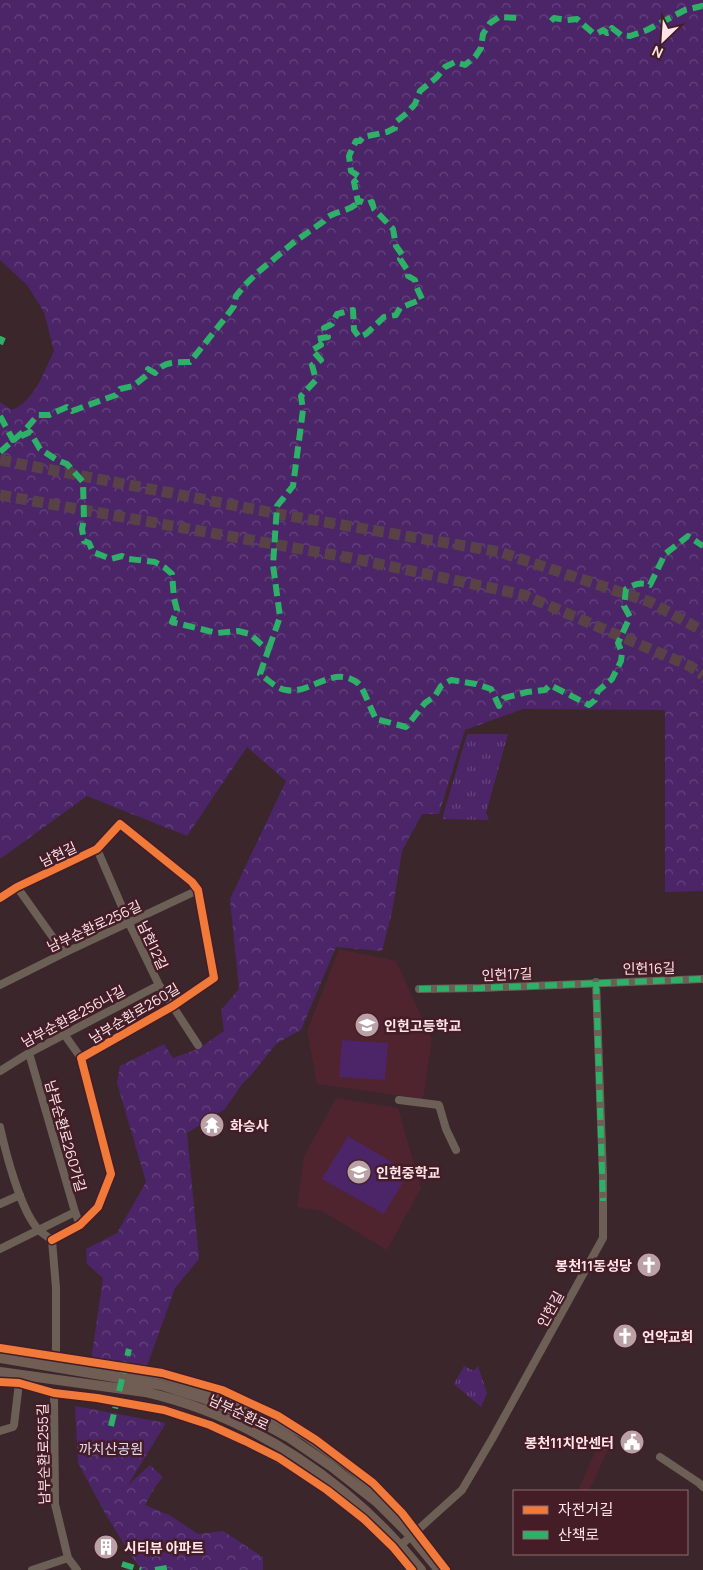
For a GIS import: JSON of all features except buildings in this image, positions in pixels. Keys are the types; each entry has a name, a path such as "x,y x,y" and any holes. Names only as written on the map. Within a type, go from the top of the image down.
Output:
{"main road":[{"name":"남부순환로","path":"0,1358 161,1385 224,1406 276,1430 331,1466 377,1502 410,1534 439,1570"},
{"name":"남부순환로","path":"2,1372 146,1392 167,1397 220,1416 250,1430 308,1465 335,1484 401,1545 421,1570"}],"street":[{"name":"남현길","path":"0,898 18,887 97,850 120,824 192,882 198,890"},
{"name":"남현12길","path":"97,850 159,986 198,1045"},
{"path":"18,887 64,953"},
{"name":"남부순환로256길","path":"0,985 198,890"},
{"name":"남부순환로260길","path":"81,1058 173,1006 214,978 198,890"},
{"name":"인헌16길","path":"596,982 703,979"},
{"name":"인헌17길","path":"419,988 481,988 596,982"},
{"name":"인헌길","path":"401,1545 410,1534 462,1490 603,1238 603,1176 596,982"},
{"name":"남부순환로256나길","path":"0,1071 64,1034 159,986"},
{"name":"남부순환로260길","path":"52,1240 80,1225 98,1207 111,1174 81,1058 64,1034"},
{"name":"남부순환로260가길","path":"29,1053 74,1212 80,1225"},
{"path":"399,1100 439,1105 446,1128 456,1150"},
{"path":"0,1131 20,1195 31,1221 38,1231 52,1240 56,1288 56,1360"},
{"path":"0,1204 20,1195"},
{"path":"0,1249 74,1212"},
{"path":"0,1358 15,1352 162,1376 216,1394 274,1419 305,1436 348,1467 370,1484 401,1515 410,1534"},
{"path":"2,1372 19,1383 54,1393 97,1398 164,1410 210,1425 245,1441 279,1458 327,1490 364,1519 412,1570"},
{"path":"0,1431 14,1425 19,1383"},
{"name":"남부순환로255길","path":"54,1393 55,1504 68,1558 77,1570"},
{"path":"660,1457 700,1482 703,1487"},
{"path":"32,1570 68,1558"},
{"path":"58,1561 60,1570"}],"shaded area":[{"name":"인헌고등학교","path":"339,949 396,961 432,1039 423,1099 317,1084 307,1031"},
{"name":"인헌중학교","path":"336,1098 398,1108 421,1188 387,1250 322,1211 297,1207 304,1156"},
{"path":"601,1438 611,1443 589,1490 578,1490"}],"green space":[{"path":"0,0 703,0 703,891 665,892 665,710 523,709 465,730 439,814 422,814 402,851 392,912 382,951 336,947 301,1030 277,1043 242,1084 225,1109 187,1133 199,1259 175,1288 141,1383 89,1375 103,1278 87,1264 86,1249 117,1233 146,1182 117,1083 120,1066 164,1044 173,1058 198,1049 224,1031 221,1010 239,989 230,899 286,781 247,747 187,836 87,796 0,859 0,402 12,410 27,400 38,385 54,351 44,312 27,285 0,260"},
{"path":"467,734 508,734 486,813 489,820 442,819"},
{"path":"342,1040 388,1043 385,1080 339,1077"},
{"path":"348,1136 400,1167 403,1182 384,1214 322,1179"},
{"path":"464,1366 474,1371 478,1366 487,1393 481,1407 454,1384"},
{"name":"까치산공원","path":"75,1406 166,1423 128,1485 150,1465 163,1477 145,1505 171,1516 198,1534 223,1531 263,1557 263,1570 142,1570 106,1515 78,1463"}],"tunnel":[{"path":"0,460 284,515 500,552 650,602 703,631"},
{"path":"0,495 351,558 524,595 690,666 703,675"}],"marked path":[{"path":"551,21 554,18 577,19 593,33 603,30 607,33 611,32 612,28 621,35 630,36 647,30 685,10 703,7"},
{"path":"269,648 280,617 273,565 277,506 293,486 303,410 301,396 316,380 312,365 321,360 312,350 321,345 316,339 328,337 324,328 332,324 337,314 353,310 354,330 359,337 366,334 384,317 396,315 400,308 422,299 415,280 408,276 408,271 400,259 403,256 396,246 393,229 374,209 372,202 367,204 358,202 354,182 360,177 351,171 349,156 356,141 360,141 363,137 387,132 395,128 397,121 415,104 420,91 437,77 445,67 455,62 465,65 475,57 481,48 483,34 490,23 499,17 520,18"},
{"path":"0,452 24,431 38,415 49,415 67,407 72,411 116,395 120,389 133,386 147,375 148,369 155,373 166,364 190,362 234,306 236,296 257,273 327,217 350,208 358,202"},
{"path":"0,344 3,337"},
{"path":"0,416 13,440 30,432 40,449 67,464 83,482 84,519 82,529 84,541 89,543 93,552 111,559 122,556 129,559 155,562 172,574 177,610 172,622 217,633 238,631 250,634 264,647 269,648 260,674 276,686 286,690 304,688 332,678 350,678 361,686 376,719 406,727 425,703 435,696 441,686 451,680 476,684 491,689 499,706 504,698 545,690 550,685 589,705 595,700 598,691 612,679 621,661 622,653 618,643 630,617 624,606 626,589 638,584 650,585 665,554 688,536 703,546"},
{"path":"419,989 703,979"},
{"path":"596,982 603,1201"},
{"path":"111,1426 129,1349"},
{"path":"122,1564 141,1570"},
{"path":"155,1570 167,1568 170,1570"}],"cycle path":[{"path":"0,898 17,887 97,849 120,824 192,882 198,890 214,978 173,1006 81,1058 111,1174 98,1207 80,1225 52,1240"},
{"path":"0,1348 162,1373 222,1390 278,1416 316,1440 373,1483 402,1513 446,1570"},
{"path":"0,1382 19,1383 54,1393 97,1398 164,1410 210,1425 279,1458 327,1490 364,1519 393,1547 412,1570"}],"place":[{"name":"인헌고등학교","path":"367,1025"},
{"name":"화승사","path":"212,1125"},
{"name":"인헌중학교","path":"359,1172"},
{"name":"봉천11동성당","path":"649,1265"},
{"name":"언약교회","path":"625,1336"},
{"name":"봉천11치안센터","path":"632,1442"},
{"name":"시티뷰 아파트","path":"106,1547"}]}
